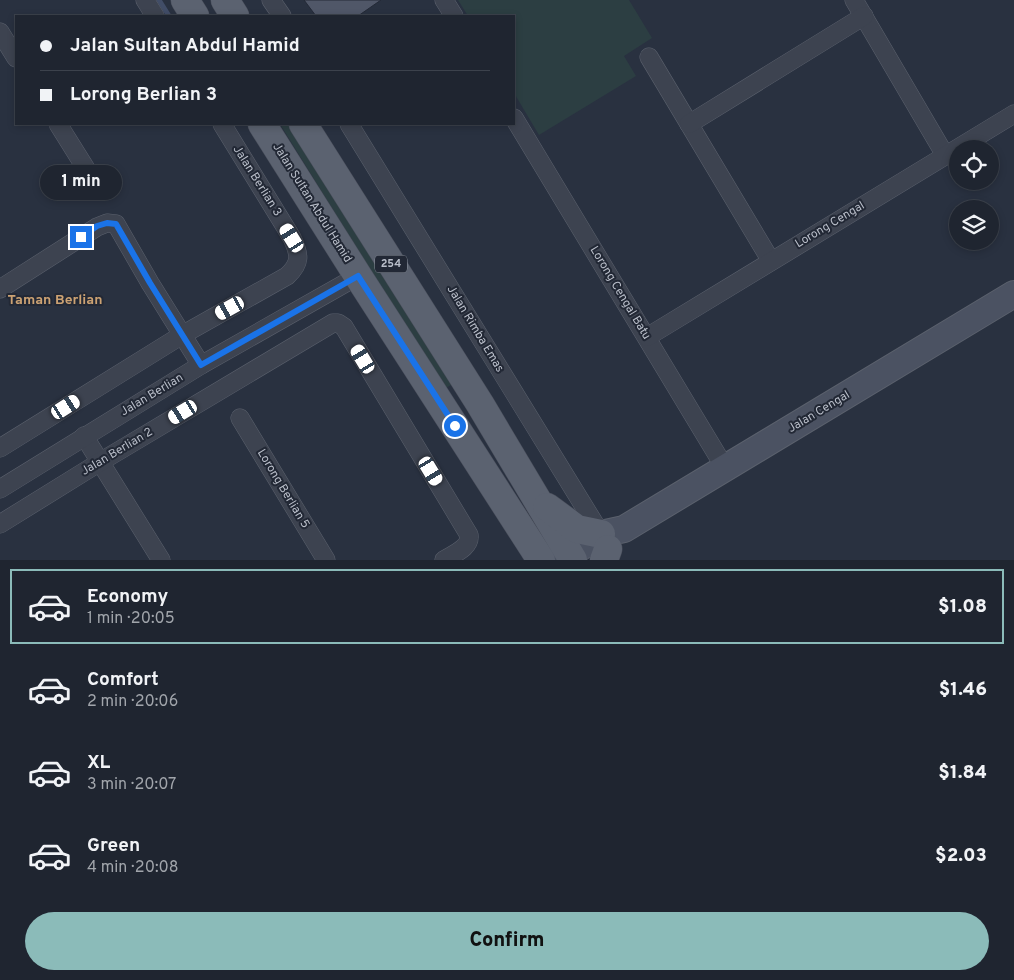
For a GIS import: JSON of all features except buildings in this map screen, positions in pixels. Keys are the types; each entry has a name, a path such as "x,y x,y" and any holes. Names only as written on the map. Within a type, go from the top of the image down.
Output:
{"main road":[{"path":"185,0 194,15"},
{"path":"225,0 234,15"},
{"name":"Jalan Sultan Abdul Hamid","path":"263,125 540,560"},
{"name":"254","path":"304,125 480,404 538,500 592,551"},
{"path":"538,500 577,529 592,551"}],"street":[{"path":"145,0 154,15"},
{"path":"271,0 281,15"},
{"path":"444,0 453,15"},
{"path":"854,0 946,155"},
{"path":"689,124 864,16"},
{"path":"0,32 15,56"},
{"path":"649,57 771,261"},
{"name":"Lorong Cengal","path":"647,336 1014,114"},
{"name":"Lorong Cengal Batu","path":"515,120 725,468"},
{"path":"59,125 88,172"},
{"name":"Jalan Berlian 3","path":"182,335 287,276 295,268 299,258 298,248 223,125"},
{"name":"Jalan Rimba Emas","path":"350,125 592,551"},
{"path":"0,290 97,226 107,223 116,224 201,365"},
{"name":"Jalan Berlian","path":"0,488 201,365 358,276"},
{"name":"Jalan Cengal","path":"592,551 725,468 1014,294"},
{"name":"Jalan Berlian 2","path":"0,524 324,328 338,323 344,327 469,535 468,545 444,560"},
{"path":"0,448 182,335"},
{"name":"Lorong Berlian 5","path":"240,418 326,560"},
{"path":"84,436 162,560"}],"shaded area":[{"path":"458,0 629,0 652,38 624,56 636,76 539,135 515,95 515,15 467,15"},
{"path":"281,125 293,125 453,384 444,389"}],"waterway":[{"path":"159,0 168,15"}],"district":[{"name":"Taman Berlian","path":"55,300"}],"route":[{"path":"81,237 97,226 107,223 116,224 201,365 358,276 455,426"}]}
